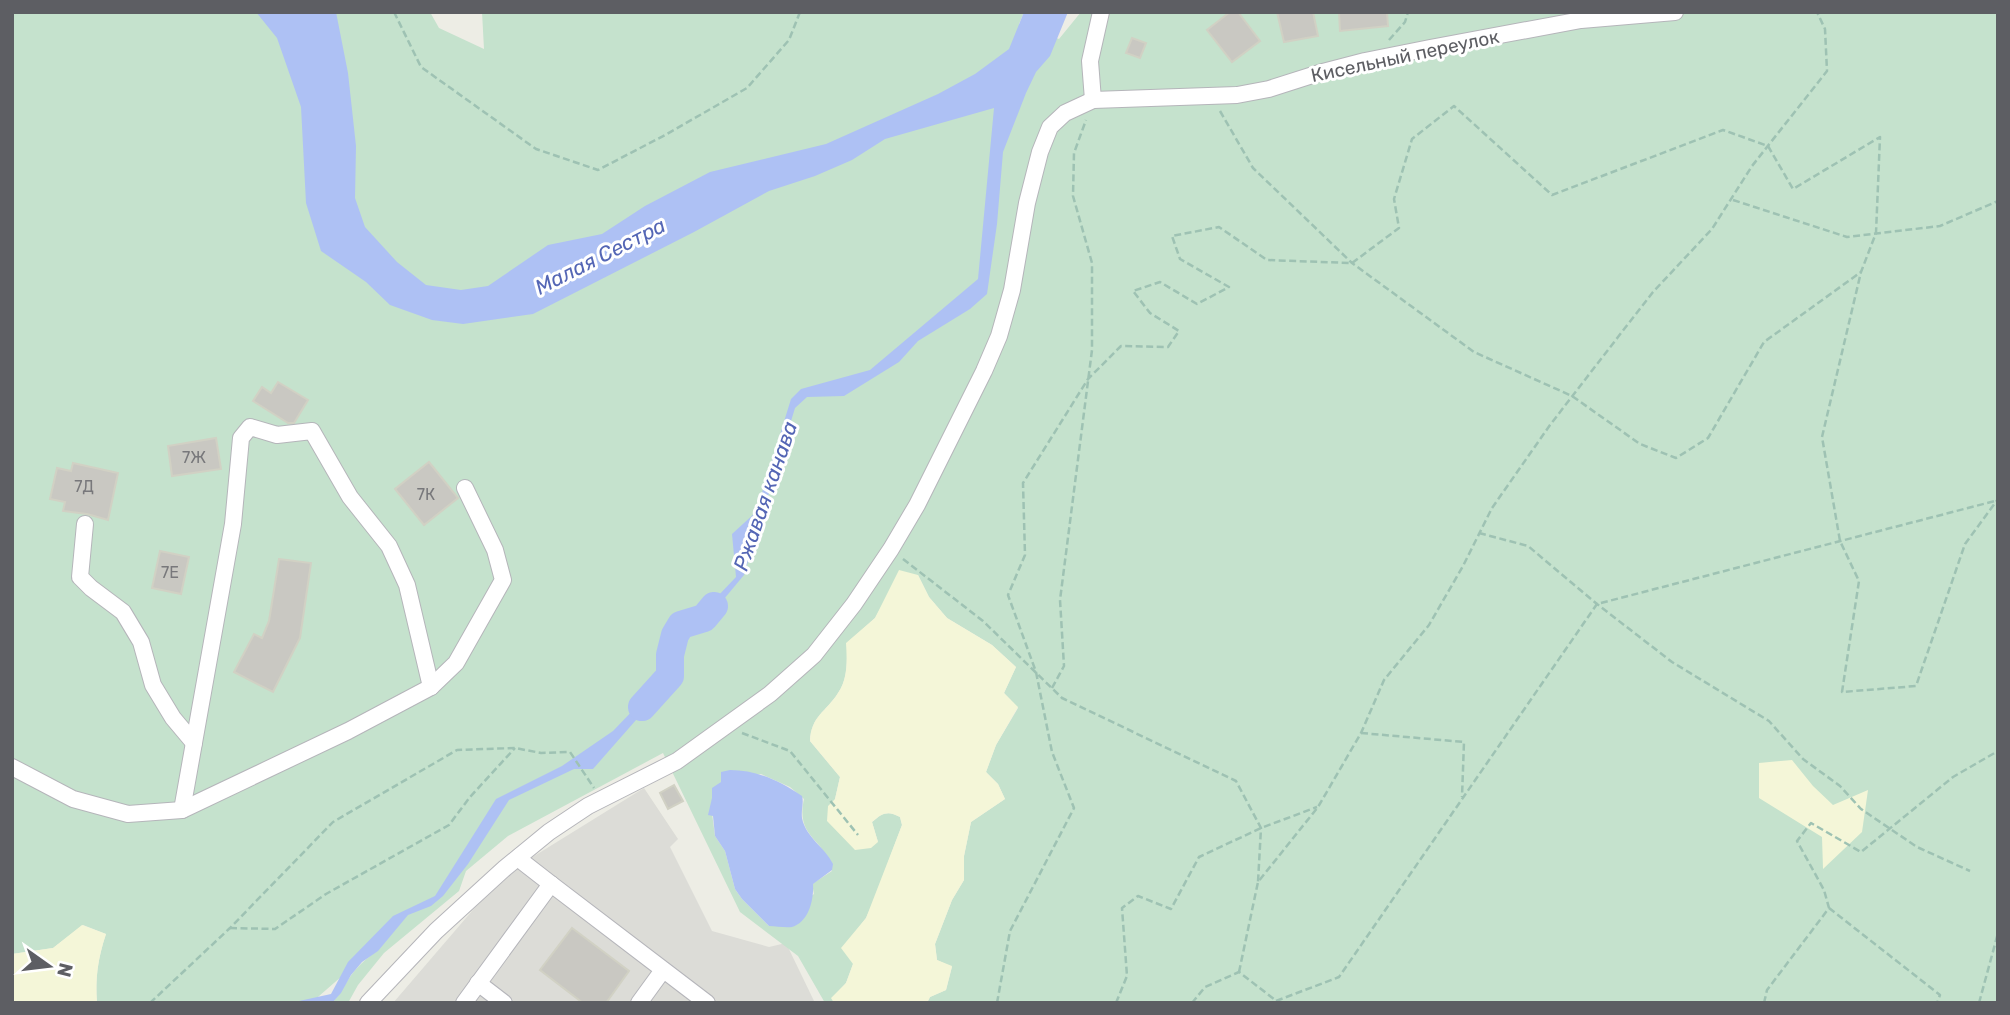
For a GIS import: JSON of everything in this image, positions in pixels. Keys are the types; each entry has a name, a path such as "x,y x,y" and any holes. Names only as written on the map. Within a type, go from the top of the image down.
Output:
{"street":[{"path":"368,1003 436,931 549,832 588,806 677,761 726,727 770,694 814,654 854,604 891,549 938,465 984,372 999,336 1012,290 1027,203 1040,152 1050,127 1065,113 1093,100 1090,61 1101,12"},
{"name":"Кисельный переулок","path":"1093,100 1237,95 1269,89 1374,59 1581,20 1675,12"},
{"path":"182,810 233,524 241,438 250,427 277,435 312,431 351,497 389,546 407,585 431,687"},
{"path":"12,767 73,799 128,814 182,810 348,731 431,687 456,663 503,580 495,550 465,488"},
{"path":"85,524 80,576 91,589 124,612 141,642 153,685 173,718 194,743"},
{"path":"520,856 524,863 707,1003"},
{"path":"464,1003 551,884"},
{"path":"639,1003 663,970"},
{"path":"478,984 504,1003"}],"path":[{"path":"394,12 421,67 536,149 598,170 747,88 789,40 800,12"},
{"path":"1374,59 1405,22 1408,12"},
{"path":"1258,882 1318,807 1361,733 1384,680 1429,625 1492,508 1572,396 1653,292 1712,229 1768,146 1827,71 1825,29 1817,12"},
{"path":"1212,96 1253,168 1352,263 1474,352 1572,396 1640,444 1676,458 1708,438 1764,342 1861,272"},
{"path":"1052,688 1064,666 1060,600 1092,350 1092,263 1073,196 1074,153 1093,100"},
{"path":"997,1003 1010,931 1074,808 1052,752 1036,672 1008,595 1025,555 1023,483 1088,379 1121,346 1168,347 1179,331 1150,313 1133,291 1160,282 1197,304 1229,287 1180,259 1172,236 1219,227 1266,260 1352,263 1399,228 1394,199 1412,139 1454,106 1552,195 1723,130 1768,146 1793,189 1880,137 1876,233 1861,272 1822,437 1840,541 1859,581 1842,692 1916,686 1965,544 1997,500"},
{"path":"1731,200 1847,237 1940,226 1998,201"},
{"path":"1239,972 1278,1002 1339,977 1597,604 1997,500"},
{"path":"1479,533 1528,546 1672,662 1769,721 1803,759 1840,786 1861,809 1917,847 1970,871"},
{"path":"891,549 983,621 1062,698 1236,781 1261,828 1258,882 1239,972"},
{"path":"726,727 790,751 858,835"},
{"path":"1361,733 1464,742 1462,799"},
{"path":"230,928 275,929 326,894 449,825 470,797 515,748"},
{"path":"150,1003 230,928 333,822 457,750 515,748 541,753 570,752 583,771"},
{"path":"1937,1003 1940,995 1829,908 1824,890 1797,842 1811,823 1861,852 1953,777 1998,751"},
{"path":"1116,1003 1127,976 1122,908 1138,896 1171,909 1199,858 1261,828 1318,807"},
{"path":"1765,1003 1767,990 1829,908"},
{"path":"1979,1003 1998,933"},
{"path":"1192,1003 1205,987 1239,972"}],"shaded area":[{"path":"12,12 430,12 439,28 484,49 482,12 1024,12 1019,24 1059,39 1081,12 1998,12 1998,1003 927,1003 930,997 946,990 952,967 937,960 935,944 952,900 964,880 964,856 971,822 1005,799 998,784 986,772 996,745 1018,708 1004,693 1016,667 992,645 947,618 929,597 918,575 885,600 875,618 847,643 844,682 816,720 811,733 810,741 840,777 835,799 878,842 872,822 879,816 889,813 896,815 900,817 902,825 874,900 866,918 856,931 853,964 846,983 832,998 834,1003 825,1003 798,956 740,912 663,753 508,836 466,871 459,891 384,953 358,985 348,1003 332,1003 356,969 388,936 311,1003 97,1003 98,968 106,934 83,925 53,948 12,954","holes":["761,774 790,787 804,799 802,812 807,831 824,851 832,871 812,884 814,894 769,926 735,889 725,851 715,836 711,806 721,782"]},
{"path":"644,788 678,839 670,847 712,931 769,947 786,943 815,1003 393,1003 502,876"}],"sand":[{"path":"899,570 918,575 929,597 947,618 992,645 1016,667 1004,693 1018,707 996,745 986,772 998,784 1005,799 971,822 964,856 964,880 952,900 935,944 937,960 952,966 946,990 930,997 927,1003 834,1003 831,998 846,983 853,964 841,948 866,918 902,825 900,817 889,813 882,815 872,822 878,842 871,848 855,850 827,821 828,806 835,799 840,777 810,741 811,733 816,720 844,682 846,643 875,618"},
{"path":"1792,760 1833,805 1868,790 1862,832 1823,869 1822,837 1759,798 1759,763"},
{"path":"82,925 106,934 98,968 97,1003 12,1003 12,954 53,948"}],"water":[{"name":"Малая Сестра","path":"256,12 336,12 348,73 356,146 355,198 365,227 397,262 426,285 461,290 488,286 548,245 602,234 645,206 710,172 826,144 938,94 975,74 1009,49 1024,12 1068,12 1050,56 1036,72 1026,93 1003,152 987,294 970,309 918,341 899,362 844,396 807,397 795,408 744,575 709,617 682,631 665,687 593,769 574,769 509,800 468,864 443,896 431,906 408,915 378,951 362,962 332,1003 290,1003 331,994 348,962 393,916 435,896 496,799 562,766 613,731 665,677 674,629 698,617 736,577 732,534 756,512 791,399 801,389 870,370 978,279 994,108 885,139 852,160 769,191 533,314 463,324 432,320 390,305 366,282 321,251 306,203 301,107 277,38"},
{"path":"730,770 768,777 802,796 804,825 833,864 832,870 813,884 813,896 806,915 792,927 769,926 735,889 725,851 715,836 713,816 708,815 712,788 721,782 721,772"}],"building":[{"path":"1230,12 1238,12 1260,41 1232,62 1207,30"},
{"path":"1277,12 1313,12 1318,36 1284,42"},
{"path":"1339,12 1387,12 1388,26 1340,31"},
{"path":"1132,38 1146,43 1140,58 1126,53"},
{"path":"278,382 308,400 294,423 288,423 253,401 262,387 271,393"},
{"path":"216,438 221,469 172,476 168,446"},
{"path":"429,462 458,498 424,525 395,489"},
{"path":"73,463 118,473 108,520 63,511 65,502 50,499 57,468 71,471"},
{"path":"160,551 189,557 181,594 152,588"},
{"path":"279,559 311,563 300,638 273,692 234,672 254,634 262,638 269,621"},
{"path":"674,785 683,801 668,809 660,793"},
{"path":"572,928 629,971 606,1003 583,1003 540,970"}],"waterway":[{"name":"Ржавая канава","path":"642,707 670,676 670,655 675,635 681,625 704,618 714,606"}]}
